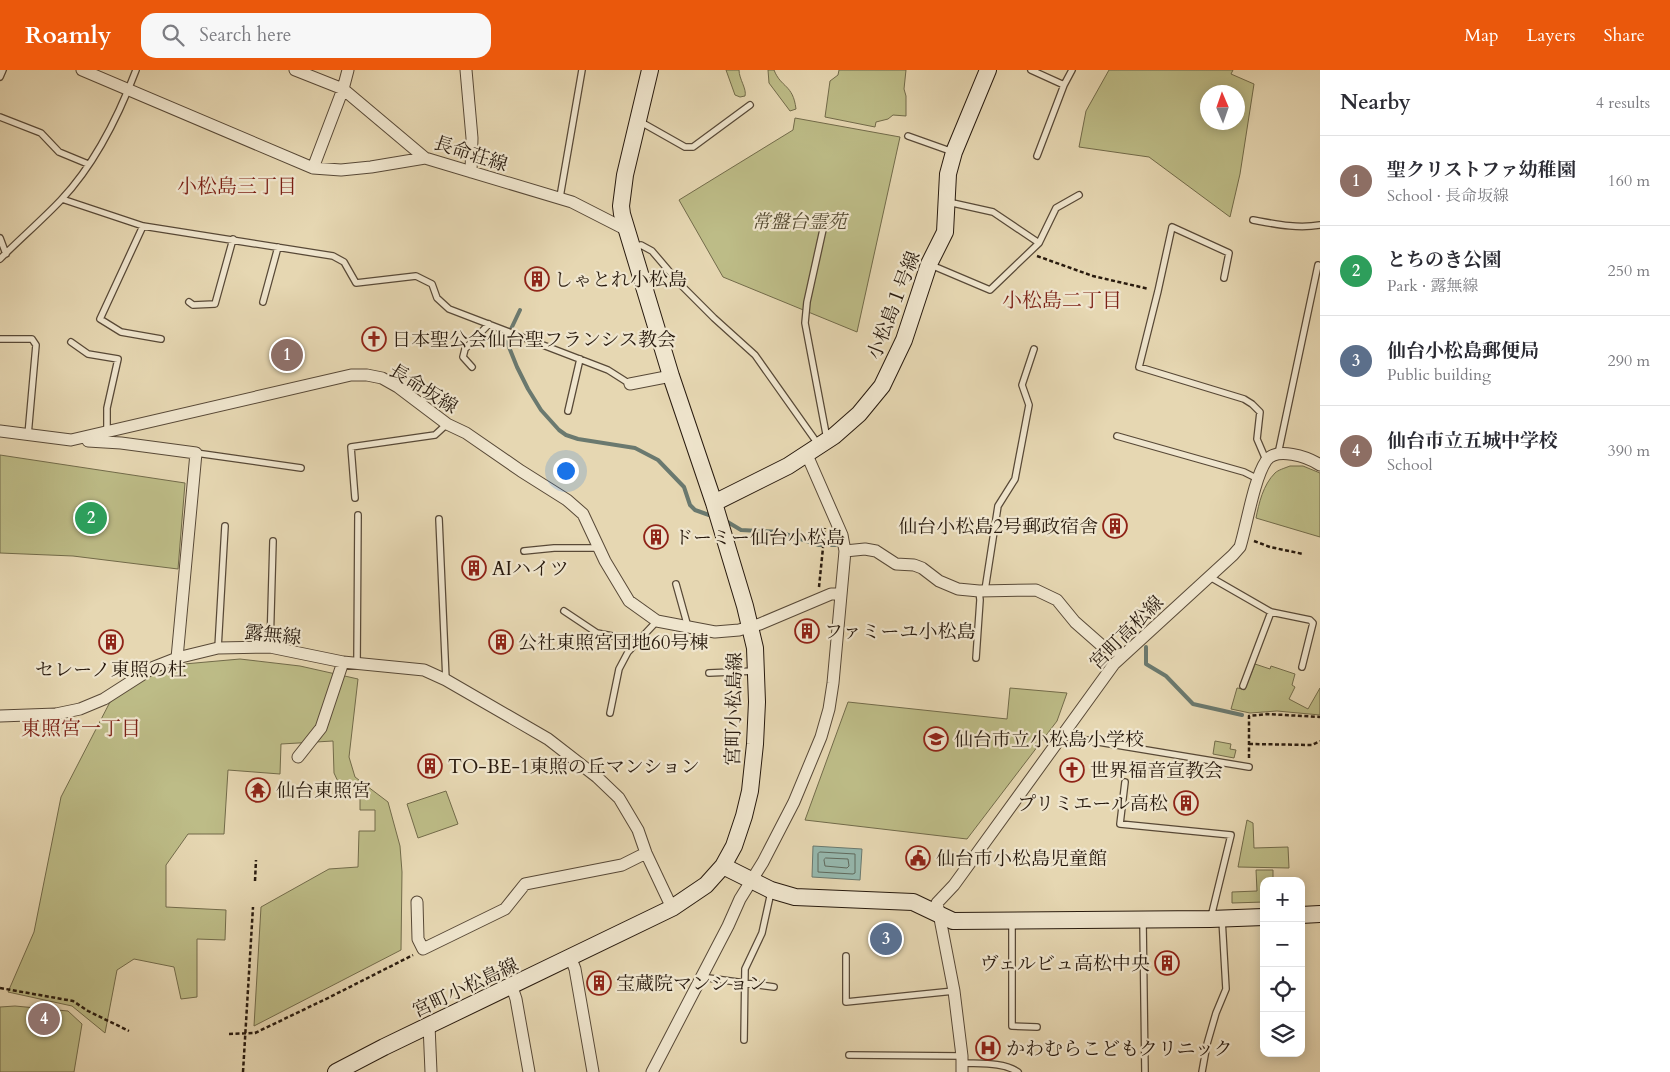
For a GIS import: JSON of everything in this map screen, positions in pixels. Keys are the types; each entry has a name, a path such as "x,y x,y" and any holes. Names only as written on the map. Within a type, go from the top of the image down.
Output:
{"street":[{"path":"82,70 313,168 341,170 371,168 424,158"},
{"name":"長命荘線","path":"295,70 343,89 424,158 560,198 582,206 625,229"},
{"path":"313,168 343,89 348,70"},
{"path":"466,70 471,113 471,172"},
{"name":"宮町小松島線","path":"336,1072 672,908 706,885 723,866 734,846 744,816 753,768 757,702 757,671 751,627 714,503 671,376 625,229 621,206 622,192 650,70"},
{"name":"小松島１号線","path":"714,503 788,466 818,447 859,414 882,386 904,340 929,264 945,232 948,174 954,152 988,70"},
{"name":"長命坂線","path":"0,431 71,440 351,375 368,375 382,378 398,387 447,424 466,433 583,514 598,548 629,601 656,621 715,632 740,630 830,594 840,594"},
{"path":"630,384 671,376"},
{"path":"71,440 121,443 196,453 177,658"},
{"path":"652,1072 728,926 740,899 752,881 794,802 821,737 829,709 845,551 818,447"},
{"path":"1266,460 1278,454 1293,454 1309,458 1320,465"},
{"name":"宮町高松線","path":"938,913 937,903 954,885 1062,736 1092,691 1114,664 1210,577 1240,547 1258,479 1266,460"},
{"path":"845,551 865,549 876,551 896,564 914,565 922,568 938,581 958,589 982,591 1036,590 1057,600 1075,622 1100,644 1124,654"},
{"name":"露無線","path":"0,716 56,714 80,709 104,700 154,667 177,658 218,648 270,647 356,664 424,670 446,680 548,739 597,777 619,798 638,830 646,853 672,908"},
{"path":"298,757 321,728 343,662"},
{"path":"417,902 418,939 423,949 505,909 524,884 622,865 646,853"},
{"path":"723,866 771,890 795,898 913,902 953,921 1260,917"},
{"path":"938,913 954,991 962,1064"},
{"path":"1305,915 1320,914"},
{"path":"571,958 575,969 593,1072"},
{"path":"512,987 516,999 529,1072"},
{"path":"429,1026 431,1072"}],"lane":[{"path":"0,77 3,70"},
{"path":"0,259 62,199 101,147 136,70"},
{"path":"560,198 582,70"},
{"path":"1031,70 1064,85"},
{"path":"1037,156 1064,85 1072,70"},
{"path":"638,120 685,148 693,147 750,105"},
{"path":"0,117 41,133 59,152 88,164"},
{"path":"908,136 954,152"},
{"path":"929,264 990,290 1039,243 1056,208 1079,195"},
{"path":"62,199 143,226 333,256 344,262 356,283 416,276 432,284 437,298 449,308 608,370 630,384"},
{"path":"946,201 993,212 1039,243"},
{"path":"1253,220 1293,227 1320,225"},
{"path":"818,447 806,324 807,302 824,225"},
{"path":"143,226 100,320 121,332 161,339"},
{"path":"1224,278 1229,253 1172,227 1139,367 1244,399 1252,404 1260,412 1257,439 1266,460"},
{"path":"0,238 6,254"},
{"path":"189,302 193,305 215,304 233,240"},
{"path":"632,248 641,246 652,251 714,318 755,355 818,447"},
{"path":"263,302 278,247"},
{"path":"1278,454 1318,265"},
{"path":"472,367 463,357 465,349 489,324"},
{"path":"0,339 32,339 36,345 28,435"},
{"path":"71,342 88,354 118,359 108,408 107,433"},
{"path":"976,658 980,600 998,506 1015,479 1029,405 1022,385 1034,349"},
{"path":"568,411 580,359"},
{"path":"355,498 351,447 435,435 447,424"},
{"path":"1117,436 1244,472 1258,479"},
{"path":"196,453 301,468"},
{"path":"356,664 358,514"},
{"path":"439,520 446,680"},
{"path":"218,648 226,526"},
{"path":"270,647 274,540"},
{"path":"524,551 554,548 598,548"},
{"path":"1210,577 1271,612 1310,620 1313,623 1302,667"},
{"path":"676,584 688,627"},
{"path":"564,611 597,633 638,641"},
{"path":"1242,686 1271,612"},
{"path":"610,714 619,669 628,652 656,621"},
{"path":"709,673 757,671"},
{"path":"1062,736 1248,767"},
{"path":"1125,782 1120,824 1230,834 1216,919 1226,989 1216,1013 1207,1044 1202,1072"},
{"path":"744,1040 745,969 762,933 771,890"},
{"path":"1012,920 1012,1026 1037,1027"},
{"path":"1143,920 1145,1072"},
{"path":"846,956 846,1002 954,991"},
{"path":"701,977 774,987"},
{"path":"849,1055 962,1064 987,1064 1014,1069 1018,1072"}],"path":[{"path":"1028,253 1093,276 1158,291"},
{"path":"1243,536 1270,547 1303,554"},
{"path":"814,600 820,582 824,541"},
{"path":"1248,767 1249,716 1267,714 1320,718"},
{"path":"1249,744 1312,745 1320,741"},
{"path":"255,881 256,860"},
{"path":"243,1072 253,906"},
{"path":"229,1034 255,1033 423,949"},
{"path":"0,988 72,1001 129,1031"}],"green space":[{"path":"726,70 739,70 745,96 735,95"},
{"path":"768,70 774,70 780,80 790,90 796,109 790,111 769,83"},
{"path":"839,70 906,70 904,89 906,116 893,115 888,119 876,122 875,127 825,117 830,81 838,75"},
{"path":"1109,70 1233,70 1231,74 1254,84 1240,174 1230,217 1149,157 1079,147 1086,111"},
{"name":"常盤台霊苑","path":"795,118 900,137 857,332 723,277 679,200 793,130"},
{"path":"0,455 185,483 178,569 73,556 0,553"},
{"path":"1290,466 1303,466 1320,473 1320,537 1256,518 1260,500 1267,483 1276,472"},
{"path":"240,659 300,666 358,679 349,757 355,777 388,802 400,846 402,872 401,950 254,1026 261,907 329,869 358,867 359,831 375,831 375,810 360,810 360,788 340,786 334,773 333,741 281,744 280,774 228,770 224,834 188,834 166,865 166,907 226,910 225,940 197,939 197,997 181,999 174,967 134,959 117,970 105,1033 72,1006 8,992 34,932 61,797 110,702 144,676 173,665"},
{"path":"1255,664 1270,669 1271,666 1295,674 1292,685 1295,687 1289,699 1308,709 1320,688 1320,715 1277,711 1250,713 1231,709 1237,688 1245,689"},
{"path":"1010,688 1067,693 1057,721 967,839 805,820 848,702 1007,719"},
{"path":"1215,741 1231,744 1230,749 1236,750 1234,758 1213,754"},
{"path":"446,791 458,824 418,838 407,804"},
{"path":"1247,820 1253,823 1254,848 1288,847 1289,868 1238,867"},
{"path":"1256,870 1273,870 1273,877 1260,877 1260,902 1232,903 1232,892 1257,891"},
{"path":"15,1006 68,1011 82,1024 74,1072 0,1072 0,1007"}],"water":[{"path":"813,846 862,849 860,880 812,877"}],"waterway":[{"path":"511,329 520,310"},
{"path":"507,336 507,342 528,389 541,410 559,430 566,435 578,439 635,448 658,460 684,487 690,505 695,510 709,515"},
{"path":"726,521 741,530 779,532 819,545 838,545"},
{"path":"1146,647 1146,664 1166,676 1193,704 1242,715"}],"place":[{"name":"しゃとれ小松島","path":"537,279"},
{"name":"日本聖公会仙台聖フランシス教会","path":"374,339"},
{"name":"聖クリストファ幼稚園","path":"287,355"},
{"name":"とちのき公園","path":"91,518"},
{"name":"仙台小松島2号郵政宿舎","path":"1115,526"},
{"name":"ドーミー仙台小松島","path":"656,537"},
{"name":"AIハイツ","path":"474,568"},
{"name":"ファミーユ小松島","path":"807,631"},
{"name":"セレーノ東照の杜","path":"111,642"},
{"name":"公社東照宮団地60号棟","path":"501,642"},
{"name":"仙台市立小松島小学校","path":"936,739"},
{"name":"TO-BE-1東照の丘マンション","path":"430,766"},
{"name":"世界福音宣教会","path":"1072,770"},
{"name":"仙台東照宮","path":"258,790"},
{"name":"プリミエール高松","path":"1186,803"},
{"name":"仙台市小松島児童館","path":"918,858"},
{"name":"仙台小松島郵便局","path":"886,939"},
{"name":"ヴェルビュ高松中央","path":"1167,963"},
{"name":"宝蔵院マンション","path":"599,983"},
{"name":"仙台市立五城中学校","path":"44,1019"},
{"name":"かわむらこどもクリニック","path":"988,1048"}],"district":[{"name":"小松島三丁目","path":"237,186"},
{"name":"小松島二丁目","path":"1062,300"},
{"name":"東照宮一丁目","path":"81,728"}]}
